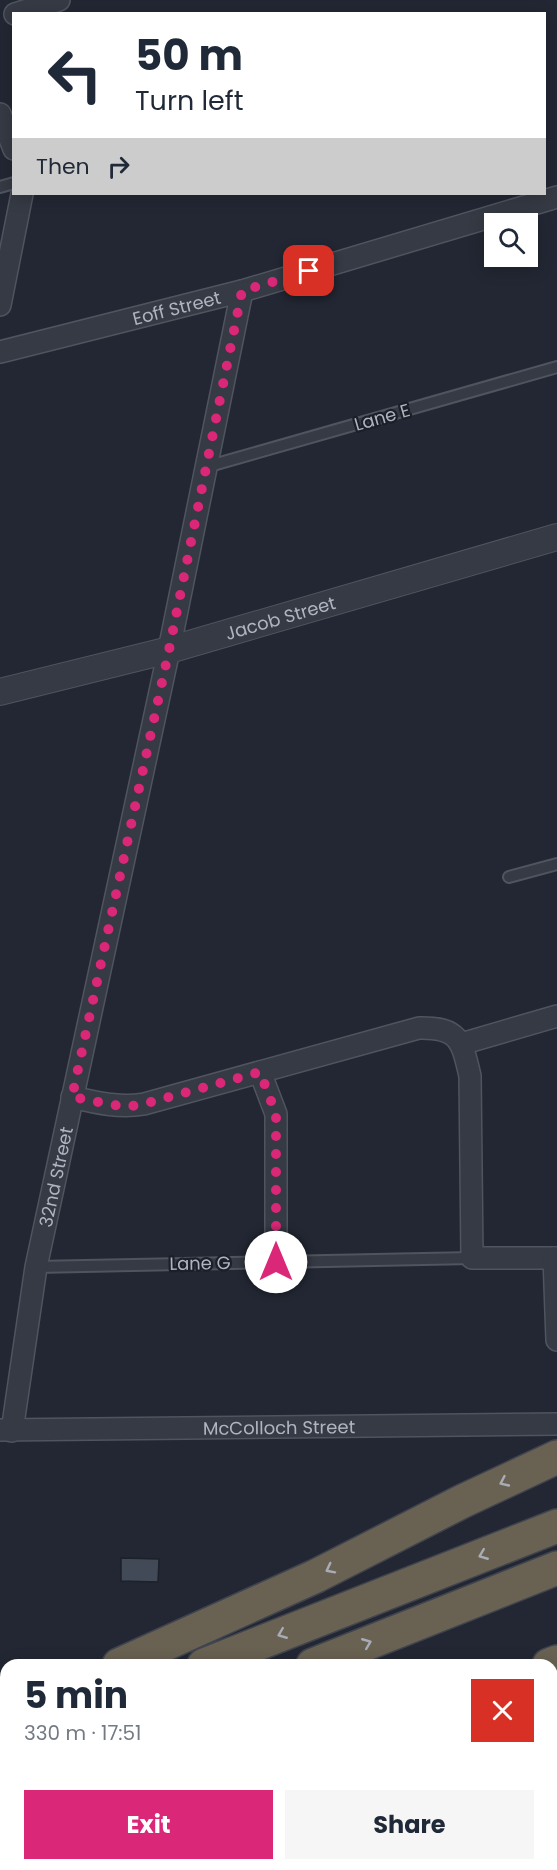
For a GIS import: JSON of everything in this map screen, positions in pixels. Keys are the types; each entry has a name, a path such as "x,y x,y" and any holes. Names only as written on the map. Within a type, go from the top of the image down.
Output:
{"highway":[{"path":"132,1659 316,1576 463,1501 557,1457"},
{"path":"219,1659 557,1526"},
{"path":"328,1659 557,1568"}],"street":[{"path":"21,12 60,0"},
{"path":"0,114 12,144"},
{"path":"0,305 22,195"},
{"name":"Eoff Street","path":"0,352 242,291 557,197"},
{"name":"32nd Street","path":"6,1431 36,1267 169,650 242,291"},
{"name":"Jacob Street","path":"0,692 169,650 557,537"},
{"path":"461,1044 557,1016"},
{"path":"72,1097 125,1107 144,1104 419,1028 438,1028 456,1036 465,1053 470,1076 472,1258 555,1258 557,1340"},
{"path":"260,1072 276,1114 276,1262"},
{"name":"McColloch Street","path":"6,1431 557,1424"}],"lane":[{"name":"Lane E","path":"206,467 557,367"},
{"path":"509,877 557,864"},
{"name":"Lane G","path":"36,1267 472,1258"}],"building":[{"path":"121,1558 159,1559 158,1582 121,1581"}],"route":[{"path":"276,1262 276,1114 271,1095 260,1072 144,1104 125,1107 72,1097 169,650 242,291 309,271"}]}
